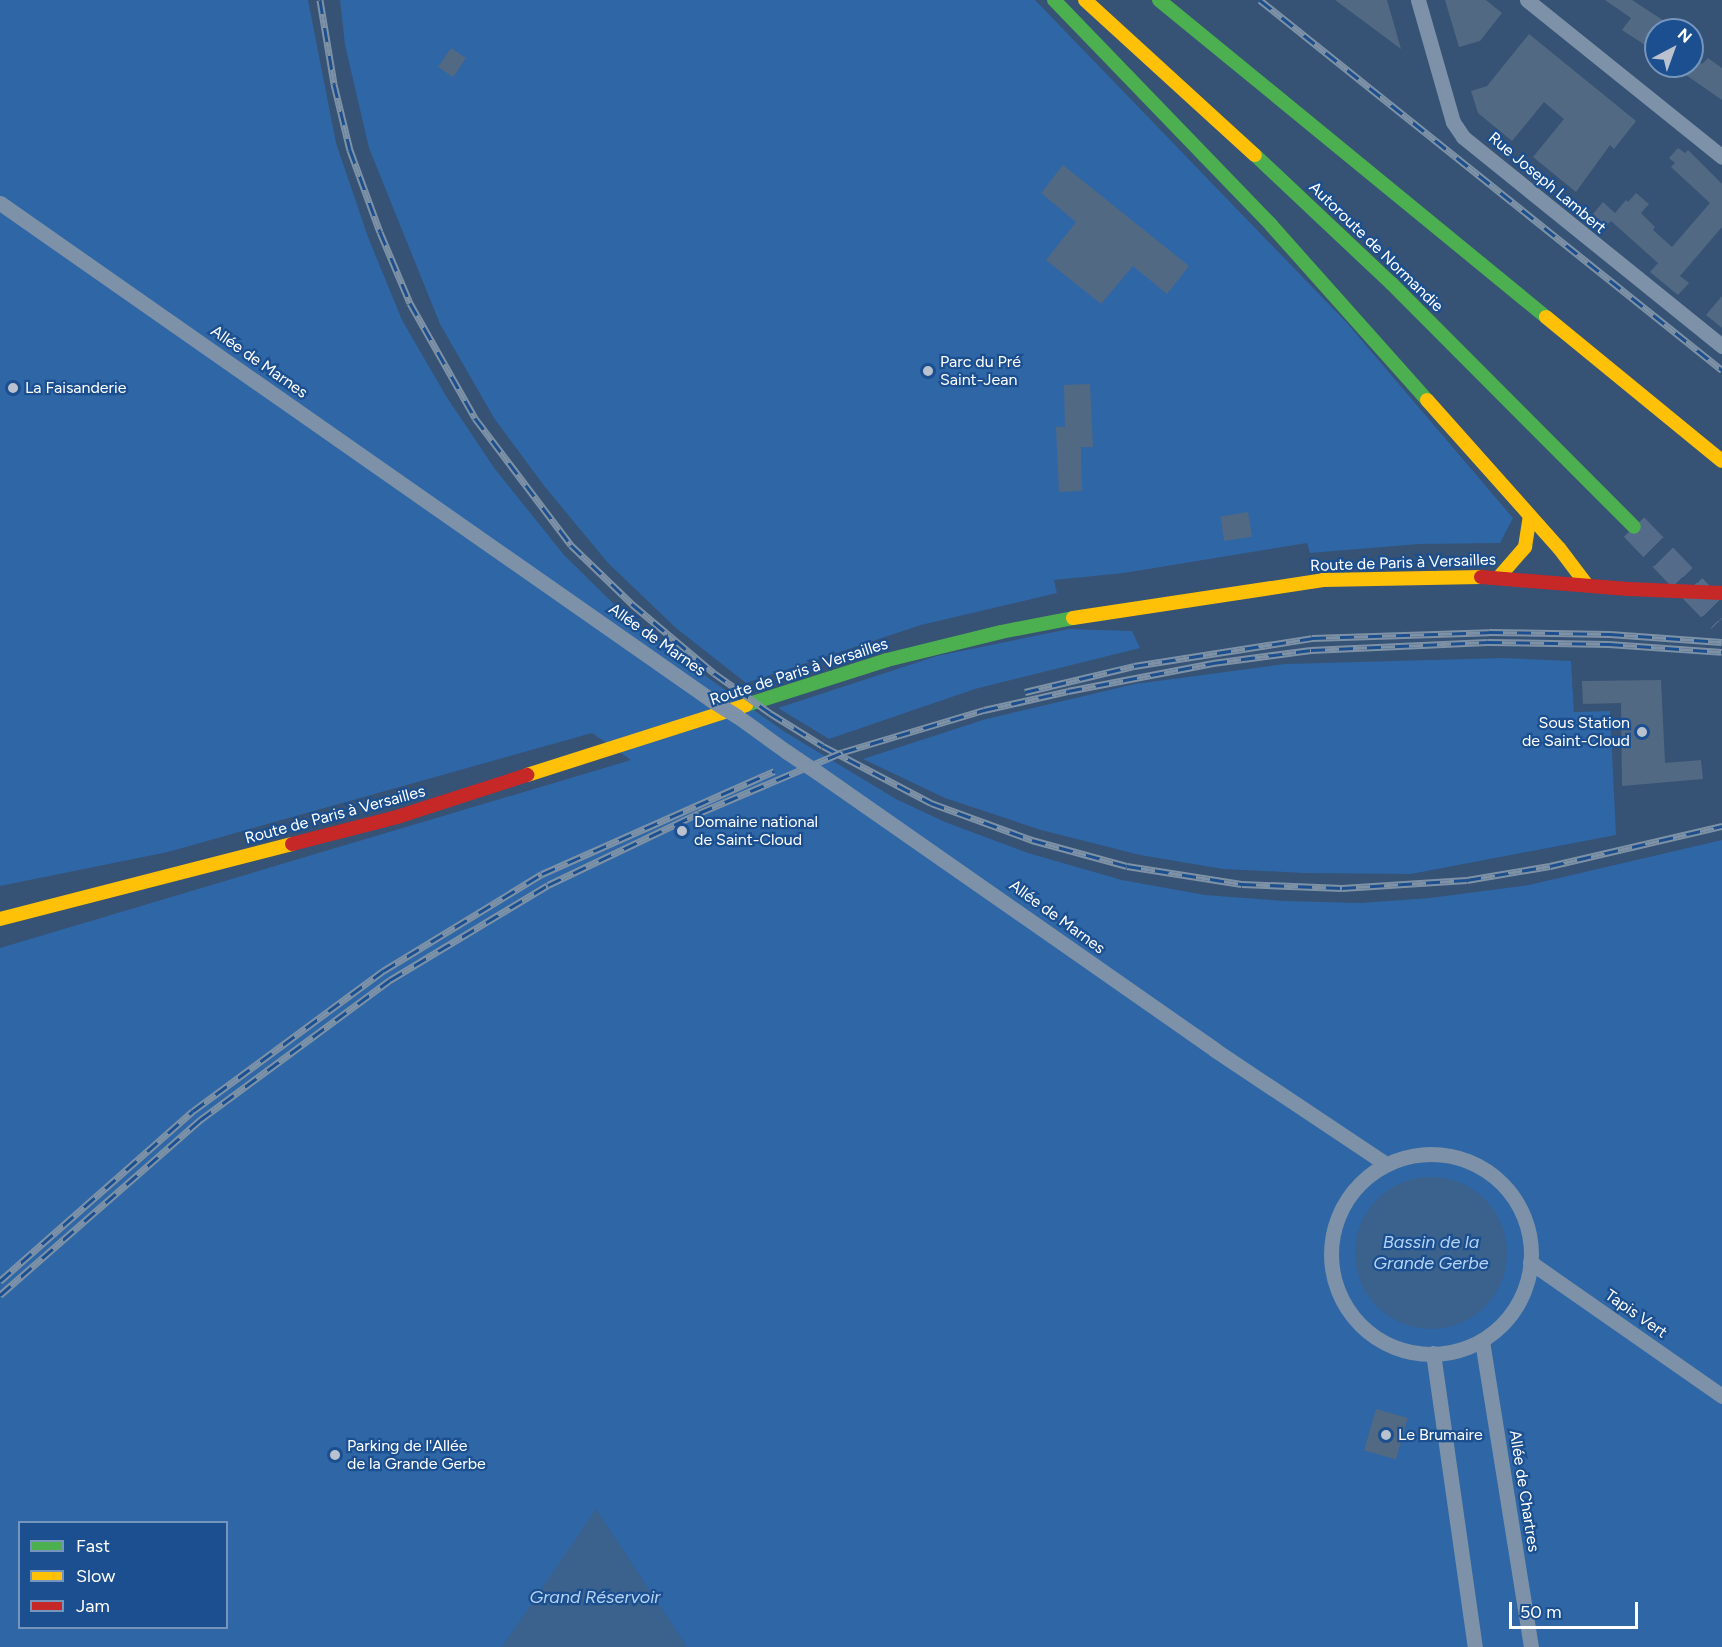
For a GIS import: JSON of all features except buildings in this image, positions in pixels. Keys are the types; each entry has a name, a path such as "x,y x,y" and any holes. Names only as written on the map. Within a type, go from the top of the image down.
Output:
{"main road":[{"path":"1054,0 1272,225 1530,516 1587,585"},
{"name":"Autoroute de Normandie","path":"1085,0 1178,82 1391,283 1635,527"},
{"path":"1159,0 1722,461"},
{"path":"1499,577 1525,547 1530,516"},
{"path":"1499,577 1575,568 1596,571"},
{"path":"1617,574 1722,579"},
{"name":"Route de Paris à Versailles","path":"0,919 397,817 887,660 989,634 1115,611 1323,580 1499,577 1628,589 1722,593"}],"street":[{"name":"Rue Joseph Lambert","path":"1418,0 1453,122 1463,136 1722,346"},
{"path":"1527,0 1722,157"},
{"name":"Allée de Marnes","path":"0,202 1215,1050 1386,1164"},
{"path":"1416,1154 1443,1154 1468,1161 1491,1174 1516,1202 1528,1231 1530,1262 1526,1286 1519,1301 1498,1327 1482,1341 1458,1350 1433,1353 1392,1346 1368,1332 1349,1311 1337,1290 1331,1247 1341,1209 1352,1191 1368,1175 1386,1164 1416,1154"},
{"name":"Tapis Vert","path":"1530,1262 1722,1396"},
{"name":"Allée de Chartres","path":"1482,1341 1531,1647"},
{"path":"1433,1353 1475,1647"}],"shaded area":[{"name":"Domaine national de Saint-Cloud","path":"0,0 308,0 336,143 368,237 402,320 446,396 495,469 564,555 623,613 666,648 785,732 896,799 945,822 1028,853 1122,880 1205,895 1285,901 1360,903 1430,898 1529,885 1722,840 1722,1647 0,1647 0,948 631,760 592,733 168,852 0,886"},
{"name":"Parc du Pré Saint-Jean","path":"340,0 1035,0 1346,322 1513,518 1500,543 1419,544 1310,553 1307,543 1124,573 1054,580 1057,593 921,625 746,683 676,628 608,563 545,487 494,418 440,324 369,148 345,45"},
{"path":"1069,629 1132,631 1140,648 975,689 829,739 778,708 937,656"},
{"path":"1503,658 1571,661 1574,712 1610,711 1616,835 1411,874 1304,873 1223,869 1140,855 1041,830 945,798 863,759 986,719 1135,684 1285,664"}],"water":[{"name":"Bassin de la Grande Gerbe","path":"1431,1177 1460,1183 1473,1190 1484,1200 1494,1211 1501,1224 1507,1253 1501,1282 1494,1295 1484,1306 1473,1316 1460,1323 1431,1329 1402,1323 1389,1316 1378,1306 1368,1295 1361,1282 1355,1253 1361,1224 1368,1211 1378,1200 1389,1190 1402,1183"},
{"name":"Grand Réservoir","path":"596,1509 687,1647 502,1647"}],"tunnel":[{"path":"1634,527 1722,619"}],"railway":[{"path":"320,0 334,84 350,150 380,232 410,303 475,418 571,545 632,604 714,673 770,713 823,746 931,803 1032,840 1127,866 1242,884 1342,888 1467,880 1550,866 1722,826"},
{"path":"1260,0 1722,370"},
{"path":"1025,692 1134,666 1312,638 1489,632 1610,634 1722,642"},
{"path":"0,1295 200,1120 390,980 548,885 699,813 843,752 984,710 1068,691 1213,663 1311,650 1488,642 1609,644 1722,652"},
{"path":"0,1281 193,1111 383,971 542,874 774,771"}],"traffic: fast":[{"path":"1054,0 1271,225 1427,400"},
{"path":"1159,0 1546,317"},
{"path":"1255,155 1391,283 1634,527"},
{"path":"746,705 887,660 1001,632 1073,618"}],"traffic: slow":[{"path":"1085,0 1255,155"},
{"path":"1546,317 1722,461"},
{"path":"1427,400 1559,548 1587,585"},
{"path":"1499,577 1525,547 1530,516"},
{"path":"1073,618 1323,580 1481,577"},
{"path":"527,775 746,705"},
{"path":"0,919 292,844"}],"traffic: jam":[{"path":"1481,577 1628,589 1722,593"},
{"path":"292,844 397,817 527,775"}],"place":[{"name":"Parc du Pré Saint-Jean","path":"928,371"},
{"name":"La Faisanderie","path":"13,388"},
{"name":"Sous Station de Saint-Cloud","path":"1642,732"},
{"name":"Domaine national de Saint-Cloud","path":"682,831"},
{"name":"Le Brumaire","path":"1386,1435"},
{"name":"Parking de l'Allée de la Grande Gerbe","path":"335,1455"}]}
